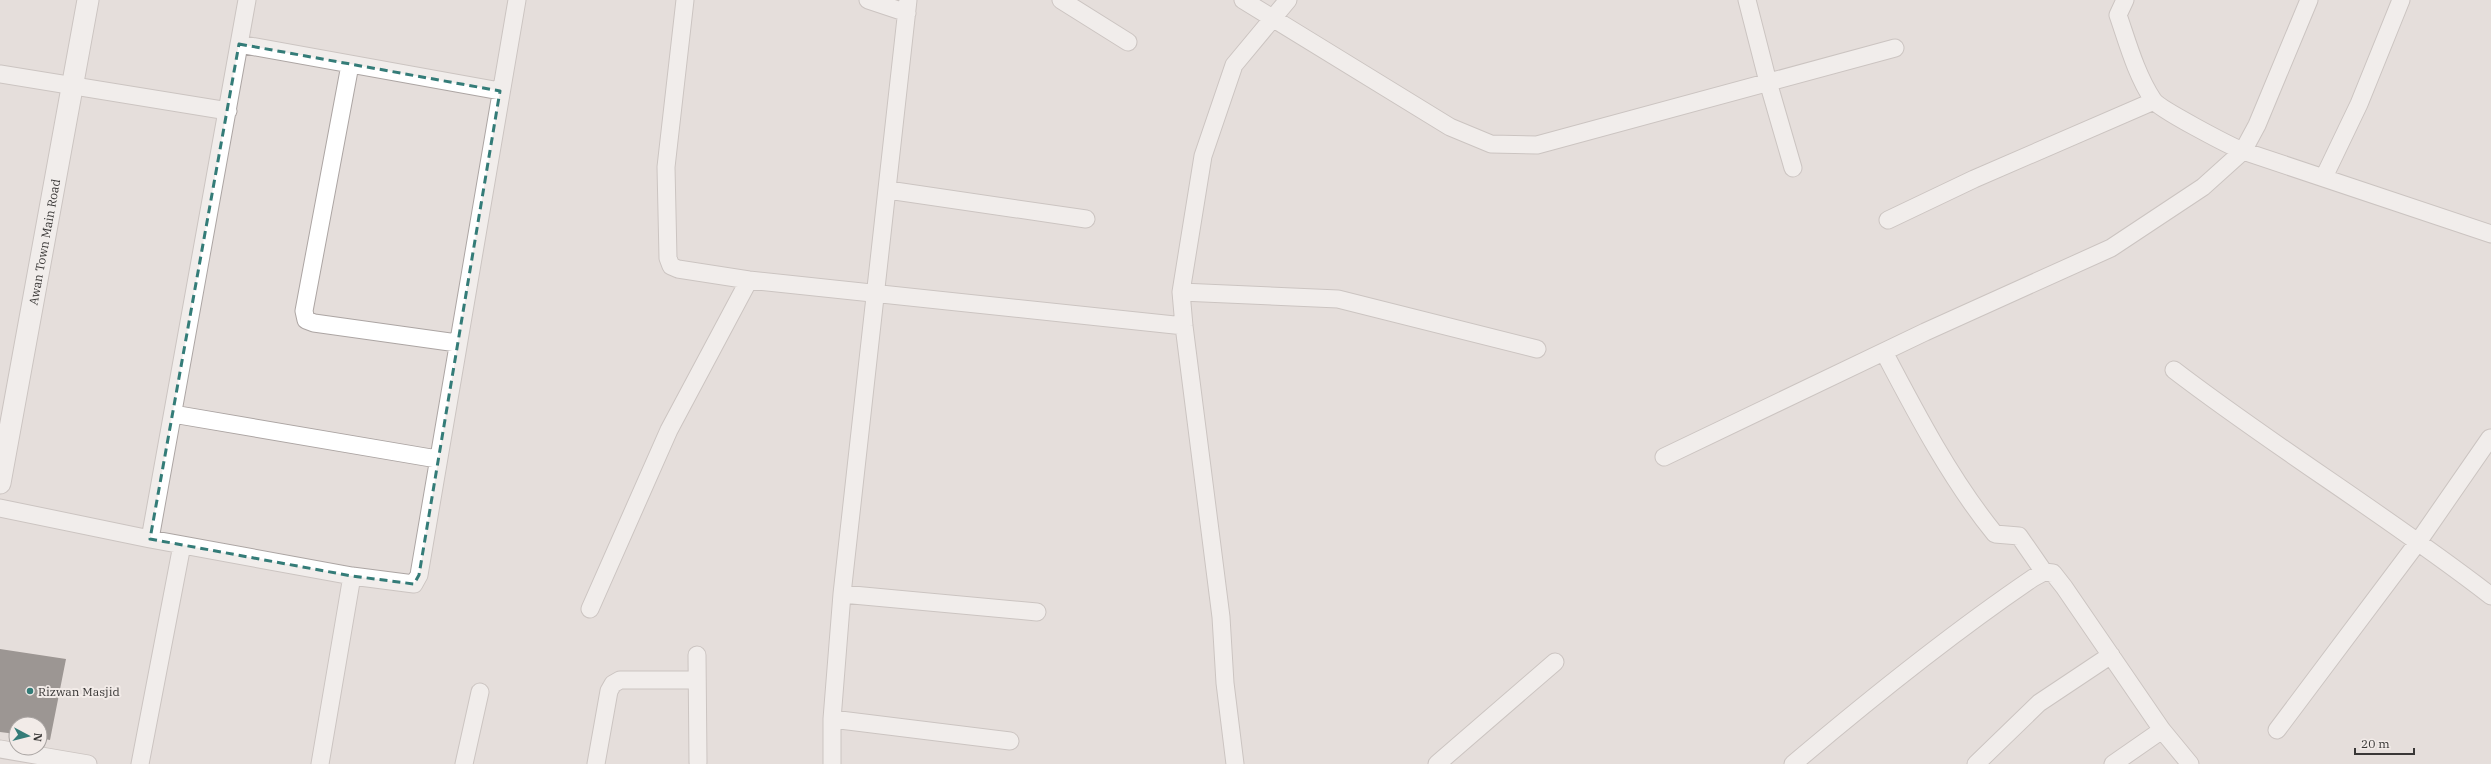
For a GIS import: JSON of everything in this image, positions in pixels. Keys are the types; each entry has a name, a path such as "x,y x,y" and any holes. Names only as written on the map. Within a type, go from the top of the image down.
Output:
{"street":[{"name":"Awan Town Main Road","path":"0,483 88,0"},
{"path":"150,539 247,0"},
{"path":"0,508 182,545 352,576 403,584 414,584 419,575 457,343 517,0"},
{"path":"685,0 666,167 668,258 671,266 678,269 749,280 1184,326"},
{"path":"832,764 832,719 842,594 877,294 908,6 868,0"},
{"path":"1061,0 1128,42"},
{"path":"1243,0 1450,127 1491,144 1537,145 1895,48"},
{"path":"1235,764 1225,684 1222,617 1184,326 1181,292 1203,156 1234,65 1274,19 1288,0"},
{"path":"1747,0 1768,82 1793,168"},
{"path":"2125,0 2118,15 2136,69 2154,101 2228,145 2243,151 2491,234"},
{"path":"1664,457 1884,352 2111,248 2203,187 2243,151 2257,125 2309,0"},
{"path":"2324,177 2359,104 2401,0"},
{"path":"239,44 500,91"},
{"path":"350,65 304,312 306,320 314,324 457,343"},
{"path":"0,74 72,87 228,110"},
{"path":"1888,220 1974,179 2154,101"},
{"path":"888,190 1086,219"},
{"path":"590,609 669,430 749,280"},
{"path":"1181,292 1338,298 1538,349"},
{"path":"1884,352 1925,428 1982,518 1994,534 2019,536 2044,572"},
{"path":"2174,370 2222,407 2418,542 2491,596"},
{"path":"173,414 438,460"},
{"path":"2277,730 2418,542 2490,438"},
{"path":"140,764 182,545"},
{"path":"1793,764 1897,676 1968,622 2044,572 2053,573 2162,730 2190,764"},
{"path":"320,764 352,576"},
{"path":"842,594 1037,612"},
{"path":"697,654 698,762"},
{"path":"1976,764 2040,703 2111,655"},
{"path":"1437,764 1555,662"},
{"path":"596,764 610,691 613,684 620,680 697,680"},
{"path":"464,764 480,692"},
{"path":"832,719 1010,741"},
{"path":"2113,764 2162,730"},
{"path":"0,749 88,764"}],"highlighted area":[{"path":"239,44 500,91 419,575 414,584 352,576 150,539"}],"building":[{"name":"Rizwan Masjid","path":"0,649 66,659 50,740 48,740 48,716 8,716 8,733 0,732"}],"place":[{"name":"Rizwan Masjid","path":"30,691"}]}
